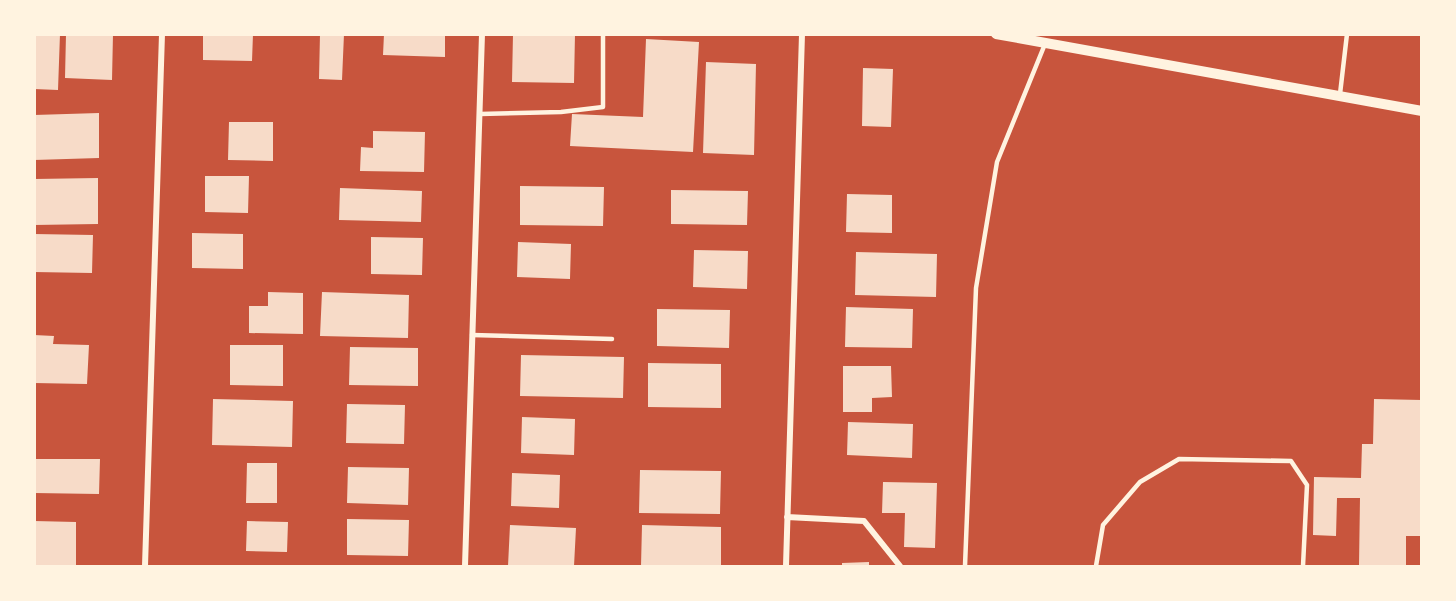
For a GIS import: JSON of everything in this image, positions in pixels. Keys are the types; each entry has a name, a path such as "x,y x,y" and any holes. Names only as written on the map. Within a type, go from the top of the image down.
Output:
{"street":[{"path":"145,567 162,34"},
{"path":"465,567 482,34"},
{"path":"786,567 802,34"},
{"path":"996,34 1422,111"},
{"path":"787,517 864,521 900,567"}],"lane":[{"path":"480,114 561,112 603,107 603,34"},
{"path":"1339,96 1347,34"},
{"path":"965,567 976,288 997,162 1046,43"},
{"path":"472,335 612,339"},
{"path":"1096,567 1103,525 1140,482 1179,459 1291,461 1307,485 1303,567"}],"building":[{"path":"34,34 60,34 58,90 34,89"},
{"path":"66,34 113,34 112,80 65,78"},
{"path":"203,34 253,34 252,61 203,60"},
{"path":"320,34 344,34 342,80 319,79"},
{"path":"384,34 445,34 445,57 383,55"},
{"path":"513,34 575,34 574,83 512,82"},
{"path":"646,39 699,42 693,152 570,146 572,114 643,117"},
{"path":"706,62 756,64 754,155 703,153"},
{"path":"863,68 893,69 891,127 862,126"},
{"path":"99,113 99,158 34,160 34,115"},
{"path":"229,122 273,122 273,161 228,160"},
{"path":"373,131 425,132 424,172 360,171 361,147 373,148"},
{"path":"205,176 249,176 248,213 205,212"},
{"path":"98,178 98,224 34,225 34,179"},
{"path":"520,186 604,187 603,226 520,225"},
{"path":"340,188 422,191 421,222 339,220"},
{"path":"671,190 748,191 747,225 671,224"},
{"path":"847,194 892,195 892,233 846,232"},
{"path":"192,233 243,234 243,269 192,268"},
{"path":"34,234 93,235 92,273 34,272"},
{"path":"371,237 423,238 422,275 371,274"},
{"path":"518,242 571,244 570,279 517,277"},
{"path":"694,250 748,251 747,289 693,287"},
{"path":"856,252 937,254 936,297 855,295"},
{"path":"268,292 303,293 303,334 249,333 249,306 268,306"},
{"path":"322,292 409,295 408,338 320,336"},
{"path":"846,307 913,309 912,348 845,347"},
{"path":"657,309 730,310 729,348 657,346"},
{"path":"34,335 54,336 53,344 89,345 87,384 34,383"},
{"path":"230,345 283,345 283,386 230,385"},
{"path":"350,347 418,348 418,386 349,385"},
{"path":"521,355 624,357 623,398 520,396"},
{"path":"648,363 721,364 721,408 648,407"},
{"path":"843,366 891,366 892,397 872,398 872,412 843,412"},
{"path":"213,399 293,401 292,447 212,445"},
{"path":"1374,399 1422,400 1422,536 1406,536 1406,566 1359,566 1360,498 1337,498 1336,536 1313,535 1314,477 1361,478 1362,444 1373,444"},
{"path":"347,404 405,405 404,444 346,443"},
{"path":"522,417 575,419 574,455 521,453"},
{"path":"848,422 913,424 912,458 847,455"},
{"path":"34,459 100,459 99,494 34,493"},
{"path":"247,463 277,463 277,503 246,503"},
{"path":"348,467 409,468 408,505 347,503"},
{"path":"640,470 721,471 720,514 639,513"},
{"path":"512,473 560,475 559,508 511,506"},
{"path":"883,482 937,483 935,548 904,547 905,513 882,513"},
{"path":"347,519 409,520 408,556 347,555"},
{"path":"34,521 76,522 76,566 34,566"},
{"path":"247,521 288,522 287,552 246,551"},
{"path":"510,525 576,528 574,566 508,566"},
{"path":"642,525 721,527 721,566 641,566"},
{"path":"869,562 869,566 842,566 842,563"}]}
